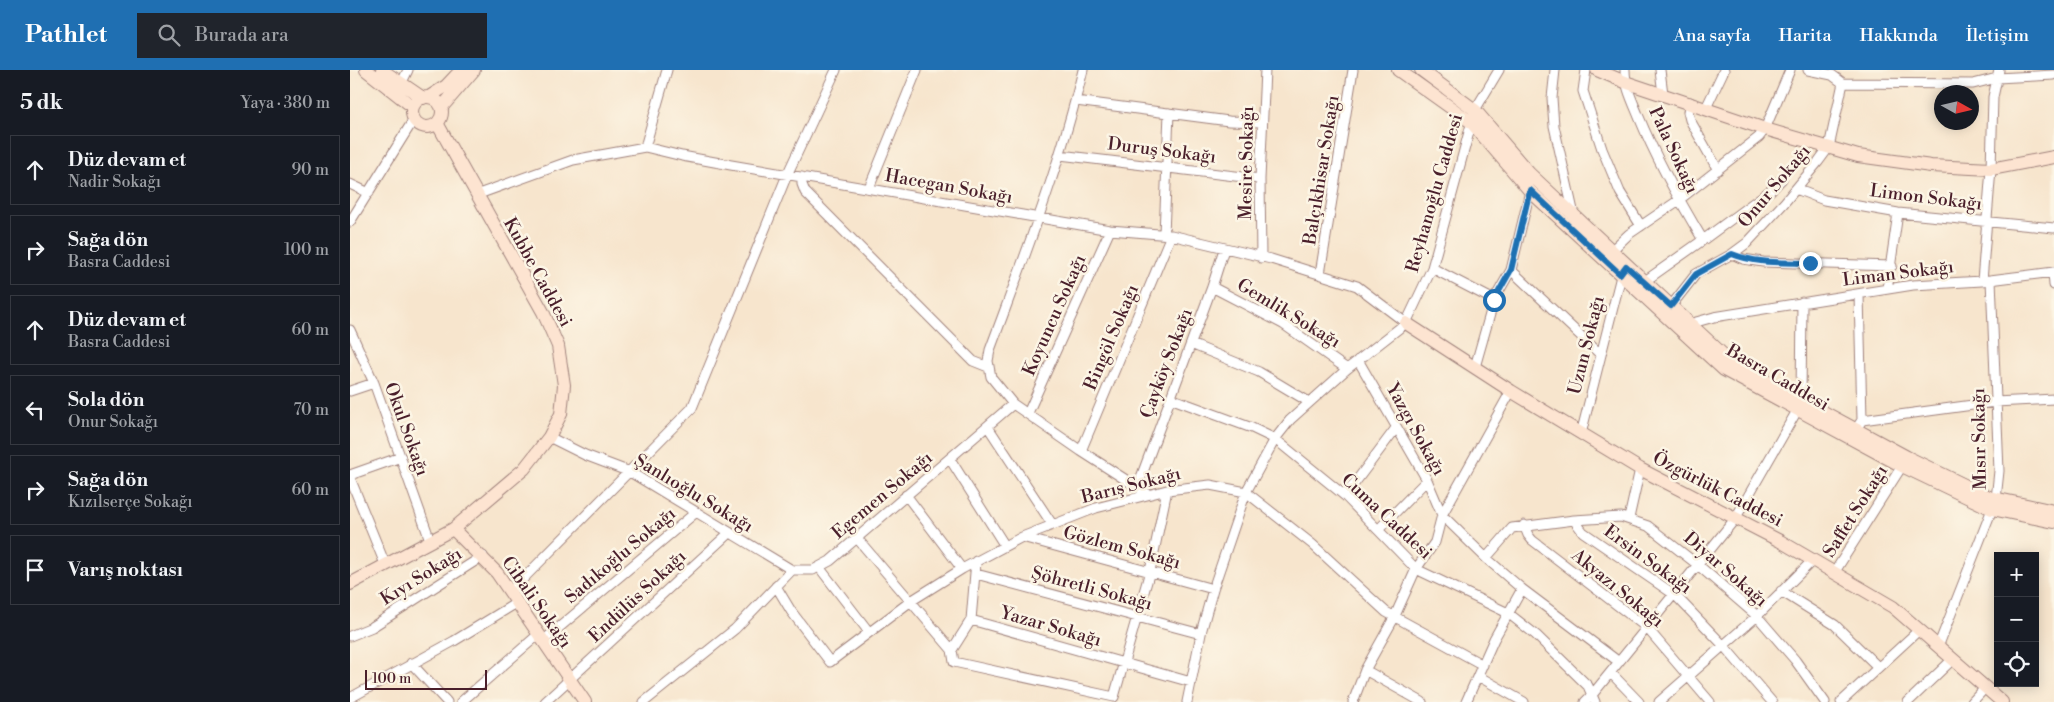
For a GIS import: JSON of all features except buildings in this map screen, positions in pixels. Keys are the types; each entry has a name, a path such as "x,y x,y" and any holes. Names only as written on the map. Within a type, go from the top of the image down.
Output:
{"street":[{"path":"366,70 413,113 416,123 424,127 437,123 442,115 442,107 437,100 426,97 401,84 382,70"},
{"path":"401,84 408,70"},
{"path":"350,222 369,193 413,113 415,102 446,86 461,70"},
{"path":"442,107 474,70"},
{"path":"645,146 667,70"},
{"path":"350,698 454,641 515,596 692,408 787,175 836,70"},
{"path":"869,188 917,70"},
{"path":"1083,70 1060,155 1039,218 990,350 988,367 994,382 1013,404 1148,494"},
{"name":"Mesire Sokağı","path":"1261,258 1260,179 1265,70"},
{"name":"Balçıkhisar Sokağı","path":"1320,274 1353,70"},
{"name":"Basra Caddesi","path":"1398,70 1473,116 1530,190 1623,270 1724,370 1856,429 1994,504 2054,511"},
{"name":"Reyhanoğlu Caddesi","path":"1187,702 1201,634 1213,589 1246,492 1275,439 1309,402 1358,360 1406,323 1432,268 1473,116 1499,70"},
{"path":"1555,70 1552,98 1554,126 1574,216"},
{"path":"1586,70 1583,91 1602,149 1620,192 1642,226"},
{"path":"1596,70 1625,76 1663,94 1858,156 1931,166 1992,169 2054,158"},
{"path":"1660,70 1663,94"},
{"path":"1706,108 1724,70"},
{"path":"1611,251 1629,234 1678,200 1759,138 1790,70"},
{"path":"1808,70 1832,75 1843,83 1973,84 1998,74 2054,75"},
{"name":"Basra Caddesi","path":"1425,71 1611,251 1623,270 1644,281 1731,362 1799,404"},
{"name":"Mısır Sokağı","path":"1938,647 1994,504 1999,471 1987,280 1993,97 1998,74"},
{"name":"Pala Sokağı","path":"1625,76 1651,146 1678,200 1704,240"},
{"name":"Onur Sokağı","path":"1671,306 1696,274 1732,254 1747,243 1796,189 1828,147 1843,83"},
{"path":"1076,101 1229,121 1262,122"},
{"path":"1690,102 1688,112 1690,120 1718,170"},
{"path":"1168,235 1166,167 1169,113"},
{"name":"Kubbe Caddesi","path":"350,584 453,528 524,468 550,437 561,414 564,385 558,346 543,312 437,123"},
{"name":"Hacegan Sokağı","path":"476,195 573,160 645,146 682,156 1039,218 1110,230 1168,235 1320,274 1356,286 1406,323"},
{"name":"Duruş Sokağı","path":"1060,155 1260,179"},
{"path":"802,177 805,192 973,362 988,367"},
{"path":"1644,281 1704,240 1782,179"},
{"path":"350,184 369,193"},
{"name":"Limon Sokağı","path":"1796,189 1824,200 1898,213 2054,228"},
{"path":"1475,367 1494,300 1511,270 1530,190"},
{"path":"1887,289 1892,266 1898,213"},
{"name":"Koyuncu Sokağı","path":"1028,413 1110,230"},
{"name":"Bingöl Sokağı","path":"1081,451 1168,235"},
{"name":"Çayköy Sokağı","path":"1137,488 1224,249"},
{"path":"1732,254 1743,259 1763,262 1892,266"},
{"path":"1432,268 1494,300"},
{"path":"1511,270 1600,354"},
{"name":"Uzun Sokağı","path":"1581,434 1623,270"},
{"path":"2054,272 2054,285"},
{"name":"Liman Sokağı","path":"1689,324 1714,317 1913,285 1987,280 2054,272"},
{"name":"Gemlik Sokağı","path":"1212,286 1282,324 1348,369"},
{"path":"1859,294 1856,429 1995,402 2054,399"},
{"path":"1584,702 1594,699 1611,673 1735,519 1799,404 1802,302"},
{"name":"Özgürlük Caddesi","path":"1406,323 1511,391 1640,469 1780,541 1893,607 2002,702"},
{"name":"Okul Sokağı","path":"350,330 374,383 430,540"},
{"path":"1191,344 1259,372 1309,402"},
{"name":"Yazgı Sokağı","path":"1358,360 1427,480 1442,515"},
{"path":"350,391 374,383"},
{"path":"1353,702 1365,670 1394,618 1416,569 1435,542 1442,515 1511,391"},
{"name":"Cuma Caddesi","path":"1170,398 1252,428 1275,439 1344,496 1379,529 1416,569 1508,613 1536,635 1588,686 1594,699"},
{"name":"Egemen Sokağı","path":"792,570 813,570 830,561 1013,404"},
{"path":"988,427 1052,524"},
{"path":"1344,496 1396,428"},
{"name":"Basra Caddesi","path":"1856,429 1902,466 1994,504 2054,522"},
{"name":"Şanlıoğlu Sokağı","path":"550,437 585,455 630,472 729,534 792,570"},
{"path":"385,564 350,476 401,457"},
{"path":"950,459 1005,546"},
{"name":"Saffet Sokağı","path":"1834,573 1902,466"},
{"path":"1628,518 1640,469"},
{"path":"1379,529 1427,480"},
{"name":"Barış Sokağı","path":"776,586 791,611 830,662 911,601 962,569 1022,537 1096,508 1167,490 1210,485 1246,492 1312,544 1394,618 1483,664"},
{"path":"856,538 952,650 954,662 1116,699 1123,663 1150,571 1167,490"},
{"path":"906,495 962,569"},
{"name":"Sadıkoğlu Sokağı","path":"461,702 695,512"},
{"path":"1442,515 1486,558 1522,589 1620,662"},
{"name":"Diyar Sokağı","path":"1574,520 1612,516 1628,518 1648,526 1698,565 1757,616 1795,660 1825,702"},
{"path":"1486,558 1508,530 1524,525 1574,520"},
{"name":"Ersin Sokağı","path":"1574,520 1582,532 1675,595 1723,645 1772,702"},
{"name":"Akyazı Sokağı","path":"1524,525 1532,540 1647,628 1710,702"},
{"name":"Cibali Sokağı","path":"453,528 483,556 515,596 541,638 586,702"},
{"name":"Endülüs Sokağı","path":"545,702 729,534"},
{"name":"Gözlem Sokağı","path":"1022,537 1213,589"},
{"name":"Kıyı Sokağı","path":"350,636 372,626 483,556"},
{"path":"1659,702 1757,616 1813,560"},
{"path":"952,650 971,620 976,561"},
{"path":"819,567 869,632"},
{"path":"644,702 735,628 792,570"},
{"name":"Şöhretli Sokağı","path":"976,574 1201,634"},
{"path":"1466,702 1494,638 1522,589"},
{"path":"1781,591 1835,625 1877,666"},
{"name":"Yazar Sokağı","path":"971,620 1191,682"},
{"path":"1841,702 1877,666 1919,630"},
{"path":"1908,702 1952,660"},
{"path":"411,663 447,702"},
{"path":"1365,670 1422,702"},
{"path":"1611,673 1639,702"},
{"path":"1478,676 1524,702"},
{"path":"1972,702 1986,687"}],"route":[{"path":"1494,300 1511,270 1530,190 1620,274 1626,266 1671,306 1696,274 1732,254 1743,259 1763,262 1810,263"}]}
